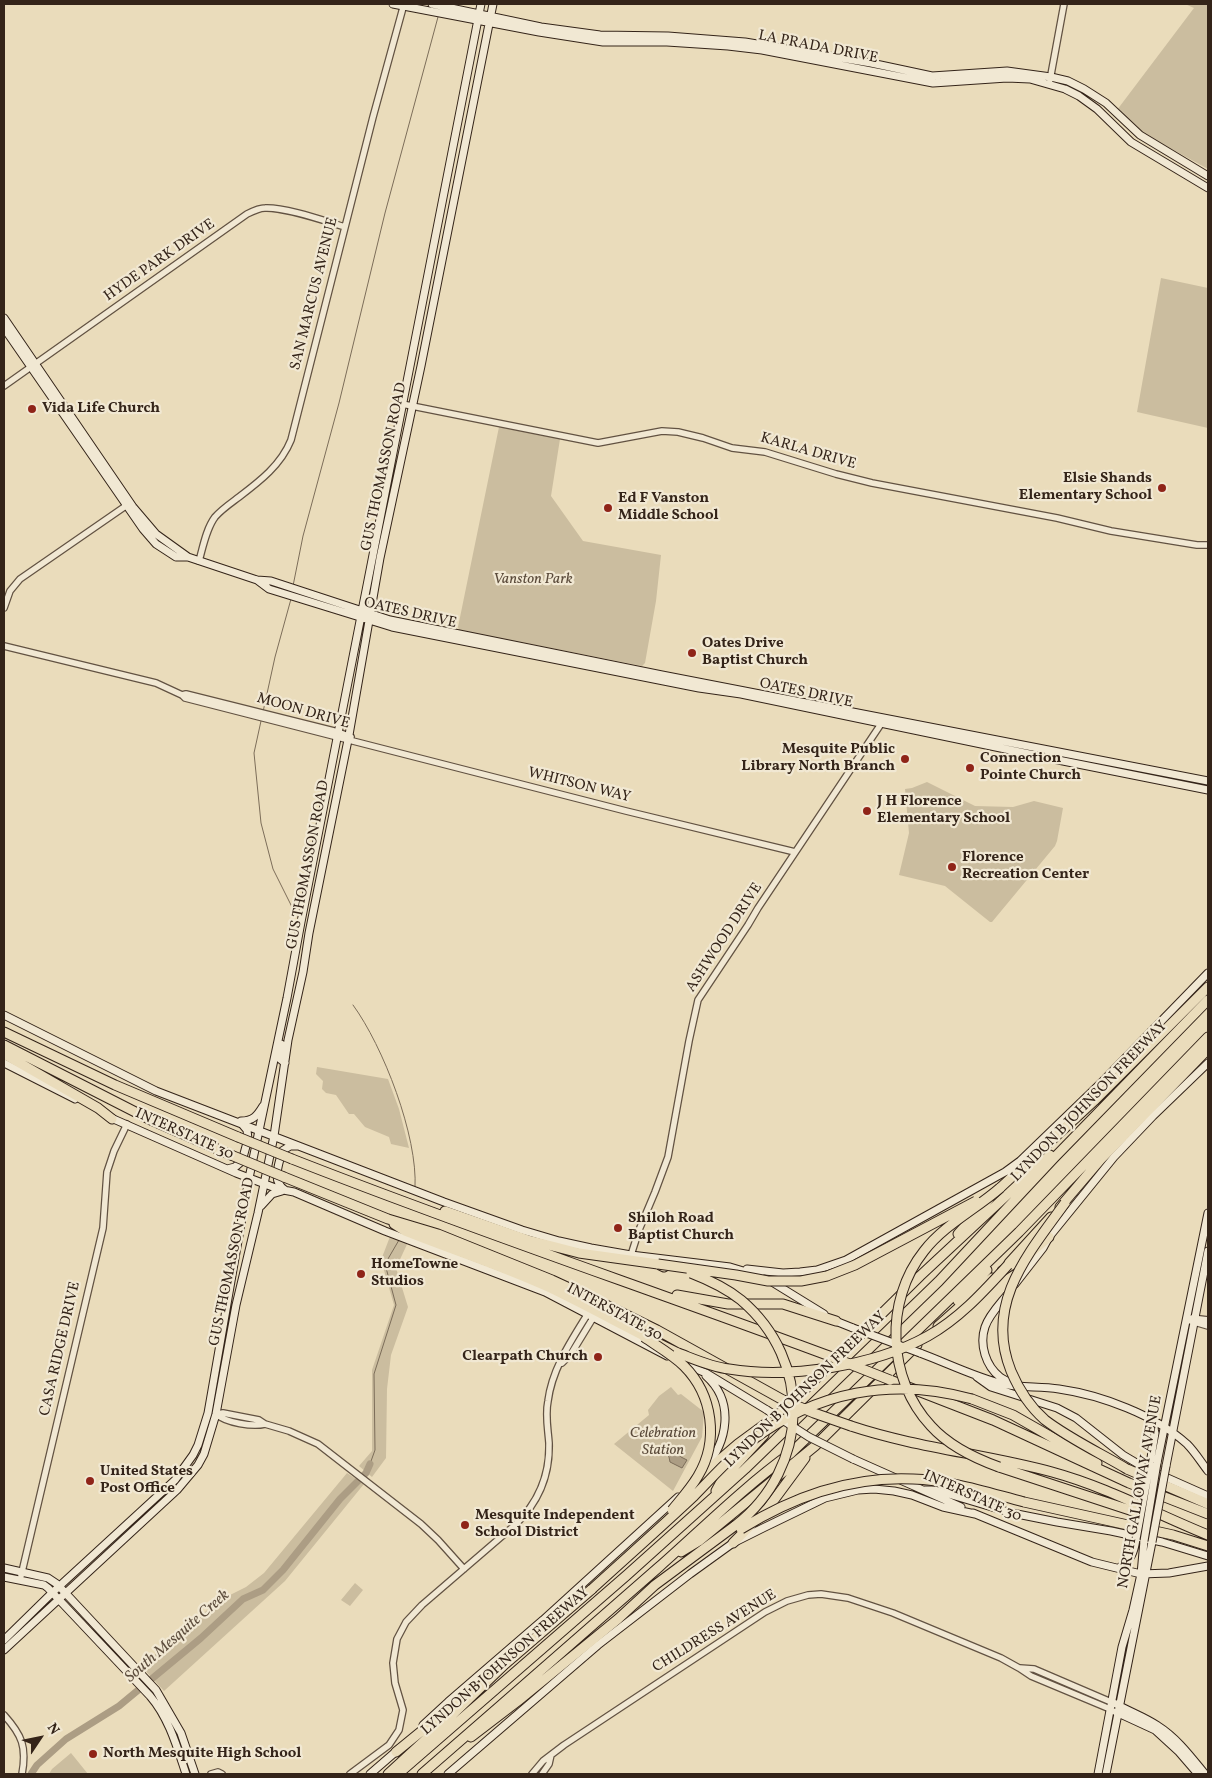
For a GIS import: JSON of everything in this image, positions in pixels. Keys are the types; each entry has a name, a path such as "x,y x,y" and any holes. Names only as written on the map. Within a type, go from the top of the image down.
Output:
{"highway":[{"path":"1188,1527 1166,1522 999,1467 968,1454 930,1426 918,1410 907,1390 897,1354 895,1332 903,1288 924,1251 945,1230 1043,1150 1208,987"},
{"name":"LYNDON B JOHNSON FREEWAY","path":"398,1774 711,1501 938,1281 1208,1000"},
{"path":"4,1032 115,1085 238,1137 364,1187 528,1248 646,1288 832,1357 993,1420 1129,1483 1208,1514"},
{"name":"LYNDON B JOHNSON FREEWAY","path":"422,1774 660,1566 715,1514 791,1452 1019,1232 1208,1036"},
{"path":"4,1045 153,1121 231,1155 388,1219 438,1234 552,1280 657,1330 783,1400 814,1413 886,1438 1031,1467 1072,1478 1208,1535"},
{"path":"388,1219 405,1231 508,1270 549,1288 589,1314 698,1361 727,1369 759,1373 782,1373 834,1366 892,1352 930,1335 968,1307 1064,1203 1101,1159 1208,1049"},
{"path":"4,1054 98,1108 112,1119"},
{"path":"689,1486 738,1444 783,1411 929,1268 1048,1156 1067,1145"},
{"path":"929,1268 935,1258 1017,1168 1020,1161"},
{"path":"364,1187 427,1205 528,1240 580,1253 768,1281 801,1281 827,1276 870,1258 955,1213 1002,1185"},
{"path":"1064,1203 1028,1255 1009,1293 1002,1322 1006,1357 1018,1388 1037,1412 1047,1421 1124,1472 1142,1487"},
{"path":"932,1331 1009,1246 1019,1232"},
{"path":"660,1566 699,1541 814,1446 932,1331 992,1278 1029,1254 1050,1237"},
{"path":"658,1264 691,1273 711,1281 732,1293 762,1320 781,1352 791,1384 793,1424 783,1465 766,1495 739,1527"},
{"path":"646,1288 703,1301 728,1304 782,1304 836,1321"},
{"path":"644,1337 684,1365 693,1376 705,1398 711,1422 709,1452 699,1476 648,1538"},
{"path":"388,1774 505,1664 648,1538 734,1455 788,1417 832,1399 877,1389 897,1388 926,1389 972,1399 1013,1415 1124,1472 1208,1504"},
{"path":"711,1501 722,1480 783,1411"},
{"path":"733,1543 768,1508 814,1446"},
{"path":"444,1755 511,1707 666,1576 739,1527 802,1496 844,1484 913,1479 935,1482 1173,1536 1208,1546"},
{"path":"396,1752 476,1686 497,1672"}],"main road":[{"name":"LA PRADA DRIVE","path":"393,4 479,17 545,30 600,35 676,36 745,42 871,63 932,76 963,79 1007,71 1050,81 1074,84 1101,100 1130,128 1144,138 1208,176"},
{"name":"LA PRADA DRIVE","path":"432,4 479,17"},
{"name":"GUS THOMASSON ROAD","path":"8,1639 60,1599 177,1490 198,1465 208,1445 216,1414 236,1305 274,1136 288,1040 371,617 402,404 482,4"},
{"name":"GUS THOMASSON ROAD","path":"4,1650 8,1639 56,1589 175,1480 190,1460 201,1436 208,1413 249,1178 361,614 421,366 492,4"},
{"name":"LA PRADA DRIVE","path":"1050,81 1086,100 1101,112 1121,133 1141,148 1208,188"},
{"path":"1141,148 1144,138"},
{"name":"OATES DRIVE","path":"4,318 33,366"},
{"name":"OATES DRIVE","path":"4,328 33,366 128,505 156,534 188,557 257,580 269,589 284,589 401,628 488,642 700,688 884,720 1208,781"},
{"name":"OATES DRIVE","path":"884,720 1070,763 1208,790"},
{"path":"310,876 321,878"},
{"name":"LYNDON B JOHNSON FREEWAY","path":"730,1267 783,1273 817,1270 833,1265 858,1254 1005,1172 1020,1161 1105,1079 1208,973"},
{"name":"INTERSTATE 30","path":"4,1015 156,1091 444,1202 530,1233 559,1241 631,1255 730,1267 752,1273 778,1285 836,1321 920,1354 1001,1383 1023,1388 1058,1389 1090,1395 1152,1420 1163,1427 1188,1446 1208,1471"},
{"path":"279,1034 282,1039 280,1059 285,1063"},
{"name":"INTERSTATE 30","path":"4,1063 112,1119 226,1169 312,1200 385,1231 527,1284 589,1314 671,1358 697,1369 809,1437 975,1514 1092,1562 1143,1574 1169,1573 1208,1566"},
{"path":"1023,1388 1002,1378 986,1357 983,1338 989,1319 1050,1237 1114,1157 1153,1116 1208,1064"},
{"path":"239,1122 251,1120 265,1104"},
{"path":"226,1169 235,1167 242,1162 248,1140 247,1130 239,1122"},
{"path":"286,1191 276,1182 282,1151 290,1146 300,1146"},
{"path":"258,1213 268,1197 276,1192 286,1191"},
{"name":"NORTH GALLOWAY AVENUE","path":"1148,1541 1172,1434 1187,1318 1208,1213"},
{"name":"NORTH GALLOWAY AVENUE","path":"1106,1774 1131,1649 1143,1574 1148,1541 1154,1463 1194,1320 1208,1250"},
{"name":"LYNDON B JOHNSON FREEWAY","path":"370,1774 448,1702 658,1517 689,1486 716,1452 726,1422 725,1408 719,1392 697,1369"},
{"path":"969,1371 991,1387 1057,1408 1084,1424 1123,1455 1145,1468 1208,1496"},
{"path":"1119,1568 1128,1562 1134,1554 1154,1463 1156,1433 1152,1420"},
{"path":"190,1460 198,1465"},
{"path":"448,1774 598,1644 733,1543 825,1498 858,1490 894,1491 912,1495 943,1507 975,1514"},
{"path":"922,1490 935,1490 1029,1517 1162,1542 1208,1556"},
{"path":"157,1497 163,1503"},
{"path":"4,1568 48,1578 60,1599 160,1707 186,1774"},
{"name":"NORTH GALLOWAY AVENUE","path":"1098,1774 1122,1647 1143,1574"},
{"path":"4,1577 44,1585 66,1593 156,1690 181,1734 195,1774"},
{"path":"101,1644 109,1640"},
{"path":"1122,1647 1131,1649"},
{"path":"1111,1705 1119,1710 1135,1712 1158,1726 1205,1774"},
{"path":"173,1737 181,1734"},
{"path":"1174,1742 1198,1774"}],"street":[{"path":"1050,81 1064,4"},
{"name":"SAN MARCUS AVENUE","path":"199,561 214,518 221,510 270,472 289,444 404,5"},
{"name":"HYDE PARK DRIVE","path":"4,386 254,210 262,208 278,209 345,226"},
{"name":"KARLA DRIVE","path":"402,404 598,443 662,431 678,432 732,448 765,452 836,474 873,483 1057,518 1111,531 1197,545 1208,545"},
{"path":"4,608 10,592 20,579 128,505"},
{"name":"MOON DRIVE","path":"4,646 156,683 182,695 186,694 338,735 356,742"},
{"name":"ASHWOOD DRIVE","path":"631,1255 638,1230 668,1157 698,1000 884,720"},
{"name":"WHITSON WAY","path":"356,742 795,852"},
{"name":"CASA RIDGE DRIVE","path":"20,1580 103,1228 107,1172 114,1151 127,1124"},
{"path":"350,1774 390,1745 399,1730 403,1710 395,1683 392,1663 397,1640 403,1627 422,1605 522,1518 539,1493 549,1456 546,1416 552,1382 566,1350 589,1314"},
{"path":"1187,1318 1208,1326"},
{"path":"1194,1320 1208,1320"},
{"path":"216,1414 223,1413 259,1420 265,1424 313,1441 326,1449 430,1532 464,1569"},
{"name":"CHILDRESS AVENUE","path":"532,1774 543,1761 564,1745 765,1612 780,1604 808,1595 830,1595 868,1604 1001,1658 1020,1668 1034,1669 1111,1705"},
{"path":"4,1715 22,1740 24,1755 22,1774"},
{"name":"CHILDRESS AVENUE","path":"542,1774 549,1764 551,1755"},
{"path":"211,1774 218,1772 222,1774"}],"green space":[{"path":"1185,4 1208,4 1208,169 1139,131 1117,110 1194,8"},
{"path":"1161,278 1208,288 1208,428 1137,412"},
{"name":"Vanston Park","path":"499,427 560,439 551,496 583,541 661,555 656,601 645,663 642,666 459,630 458,627"},
{"path":"927,782 975,806 1013,807 1034,801 1063,808 1055,846 992,922 945,886 899,875 909,833 905,789"},
{"path":"317,1067 388,1079 399,1109 409,1148 391,1144 389,1137 365,1127 354,1114 349,1114 336,1095 326,1093 322,1089 323,1081 316,1074"},
{"path":"391,1234 409,1240 396,1268 408,1307 391,1355 387,1389 386,1458 372,1477 359,1466 372,1451 372,1370 394,1305 381,1260"},
{"name":"Celebration Station","path":"671,1387 678,1395 681,1394 704,1412 702,1437 673,1491 614,1444 649,1415 648,1410 659,1396"},
{"path":"347,1473 364,1484 285,1581 164,1691 141,1666 218,1601 246,1587 264,1573"},
{"path":"355,1583 363,1590 350,1606 341,1600"},
{"path":"71,1753 88,1774 49,1774 52,1769"}],"shaded area":[{"path":"670,1447 677,1450 681,1457 687,1460 682,1468 670,1462 666,1454"}],"waterway":[{"path":"293,586 303,536 339,403 385,213 438,17"},
{"path":"263,712 275,657 291,599"},
{"path":"261,721 254,753 261,823 273,869 296,915"},
{"path":"353,1005 387,1067 405,1118 411,1143 415,1188"},
{"path":"370,1464 375,1450 374,1374 396,1305 385,1264 399,1240"},
{"name":"South Mesquite Creek","path":"31,1774 37,1765 66,1739 119,1706 201,1638 243,1599 263,1590 283,1570 340,1499 366,1473 370,1464"}],"place":[{"name":"Vida Life Church","path":"32,409"},
{"name":"Elsie Shands Elementary School","path":"1162,488"},
{"name":"Ed F Vanston Middle School","path":"608,508"},
{"name":"Oates Drive Baptist Church","path":"692,653"},
{"name":"Mesquite Public Library North Branch","path":"905,759"},
{"name":"Connection Pointe Church","path":"970,768"},
{"name":"J H Florence Elementary School","path":"867,811"},
{"name":"Florence Recreation Center","path":"952,867"},
{"name":"Shiloh Road Baptist Church","path":"618,1228"},
{"name":"HomeTowne Studios","path":"361,1274"},
{"name":"Clearpath Church","path":"598,1357"},
{"name":"United States Post Office","path":"90,1481"},
{"name":"Mesquite Independent School District","path":"465,1525"},
{"name":"North Mesquite High School","path":"93,1754"}]}
